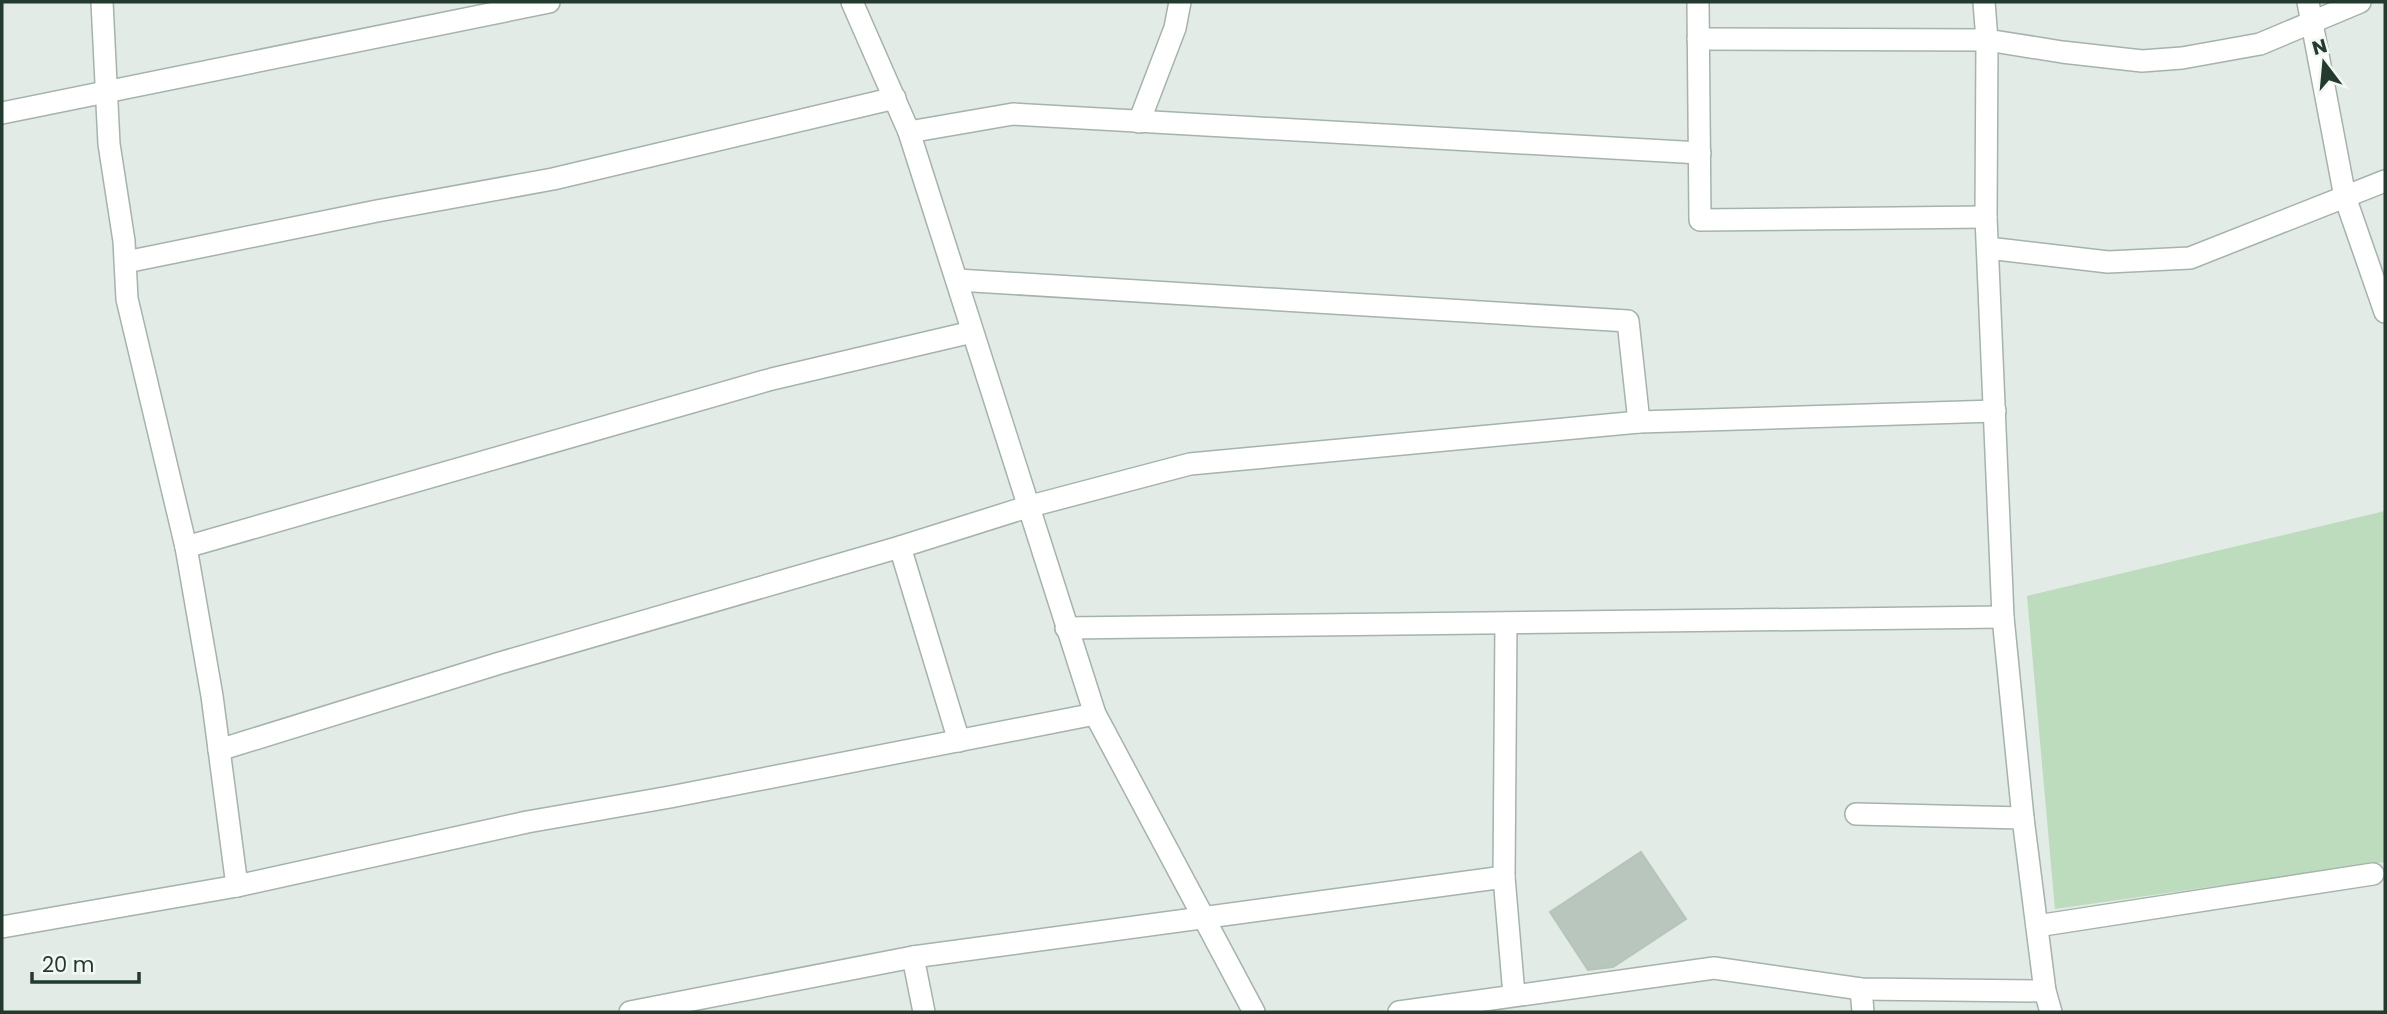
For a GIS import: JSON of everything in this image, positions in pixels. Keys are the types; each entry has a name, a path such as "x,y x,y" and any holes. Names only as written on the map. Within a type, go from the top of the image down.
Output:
{"street":[{"path":"102,2 109,144 127,262 127,299 186,547 212,695 237,887"},
{"path":"2,113 549,2"},
{"path":"852,2 909,132 1095,714 1254,1012"},
{"path":"1139,122 1175,28 1180,2"},
{"path":"1698,2 1700,220 1986,217"},
{"path":"1984,2 1987,40 1986,217 2003,617 2023,818 2045,990 2051,1012"},
{"path":"1698,39 1987,40 2142,61 2207,54 2260,44 2287,33 2310,11 2360,2"},
{"path":"2310,11 2345,197 2385,312"},
{"path":"127,262 377,211 554,179 895,98"},
{"path":"909,132 1013,114 1700,153"},
{"path":"1988,248 2108,262 2190,258 2385,181"},
{"path":"957,280 1628,321 1639,422"},
{"path":"186,547 772,379 972,332"},
{"path":"219,750 500,663 900,547 1027,507 1189,464 1639,422 1995,411"},
{"path":"900,547 960,741"},
{"path":"1066,628 2003,617"},
{"path":"1506,624 1504,877 1514,995"},
{"path":"2,927 237,887 527,822 670,797 1095,714"},
{"path":"1856,814 2023,818"},
{"path":"2037,926 2373,874"},
{"path":"631,1012 913,957 1504,877"},
{"path":"913,957 924,1012"},
{"path":"1399,1012 1714,968 1861,989 2045,990"},
{"path":"1861,989 1863,1012"}],"green space":[{"path":"2385,511 2385,862 2055,909 2027,596"}],"building":[{"path":"1641,852 1686,919 1613,967 1588,970 1550,912"}]}
